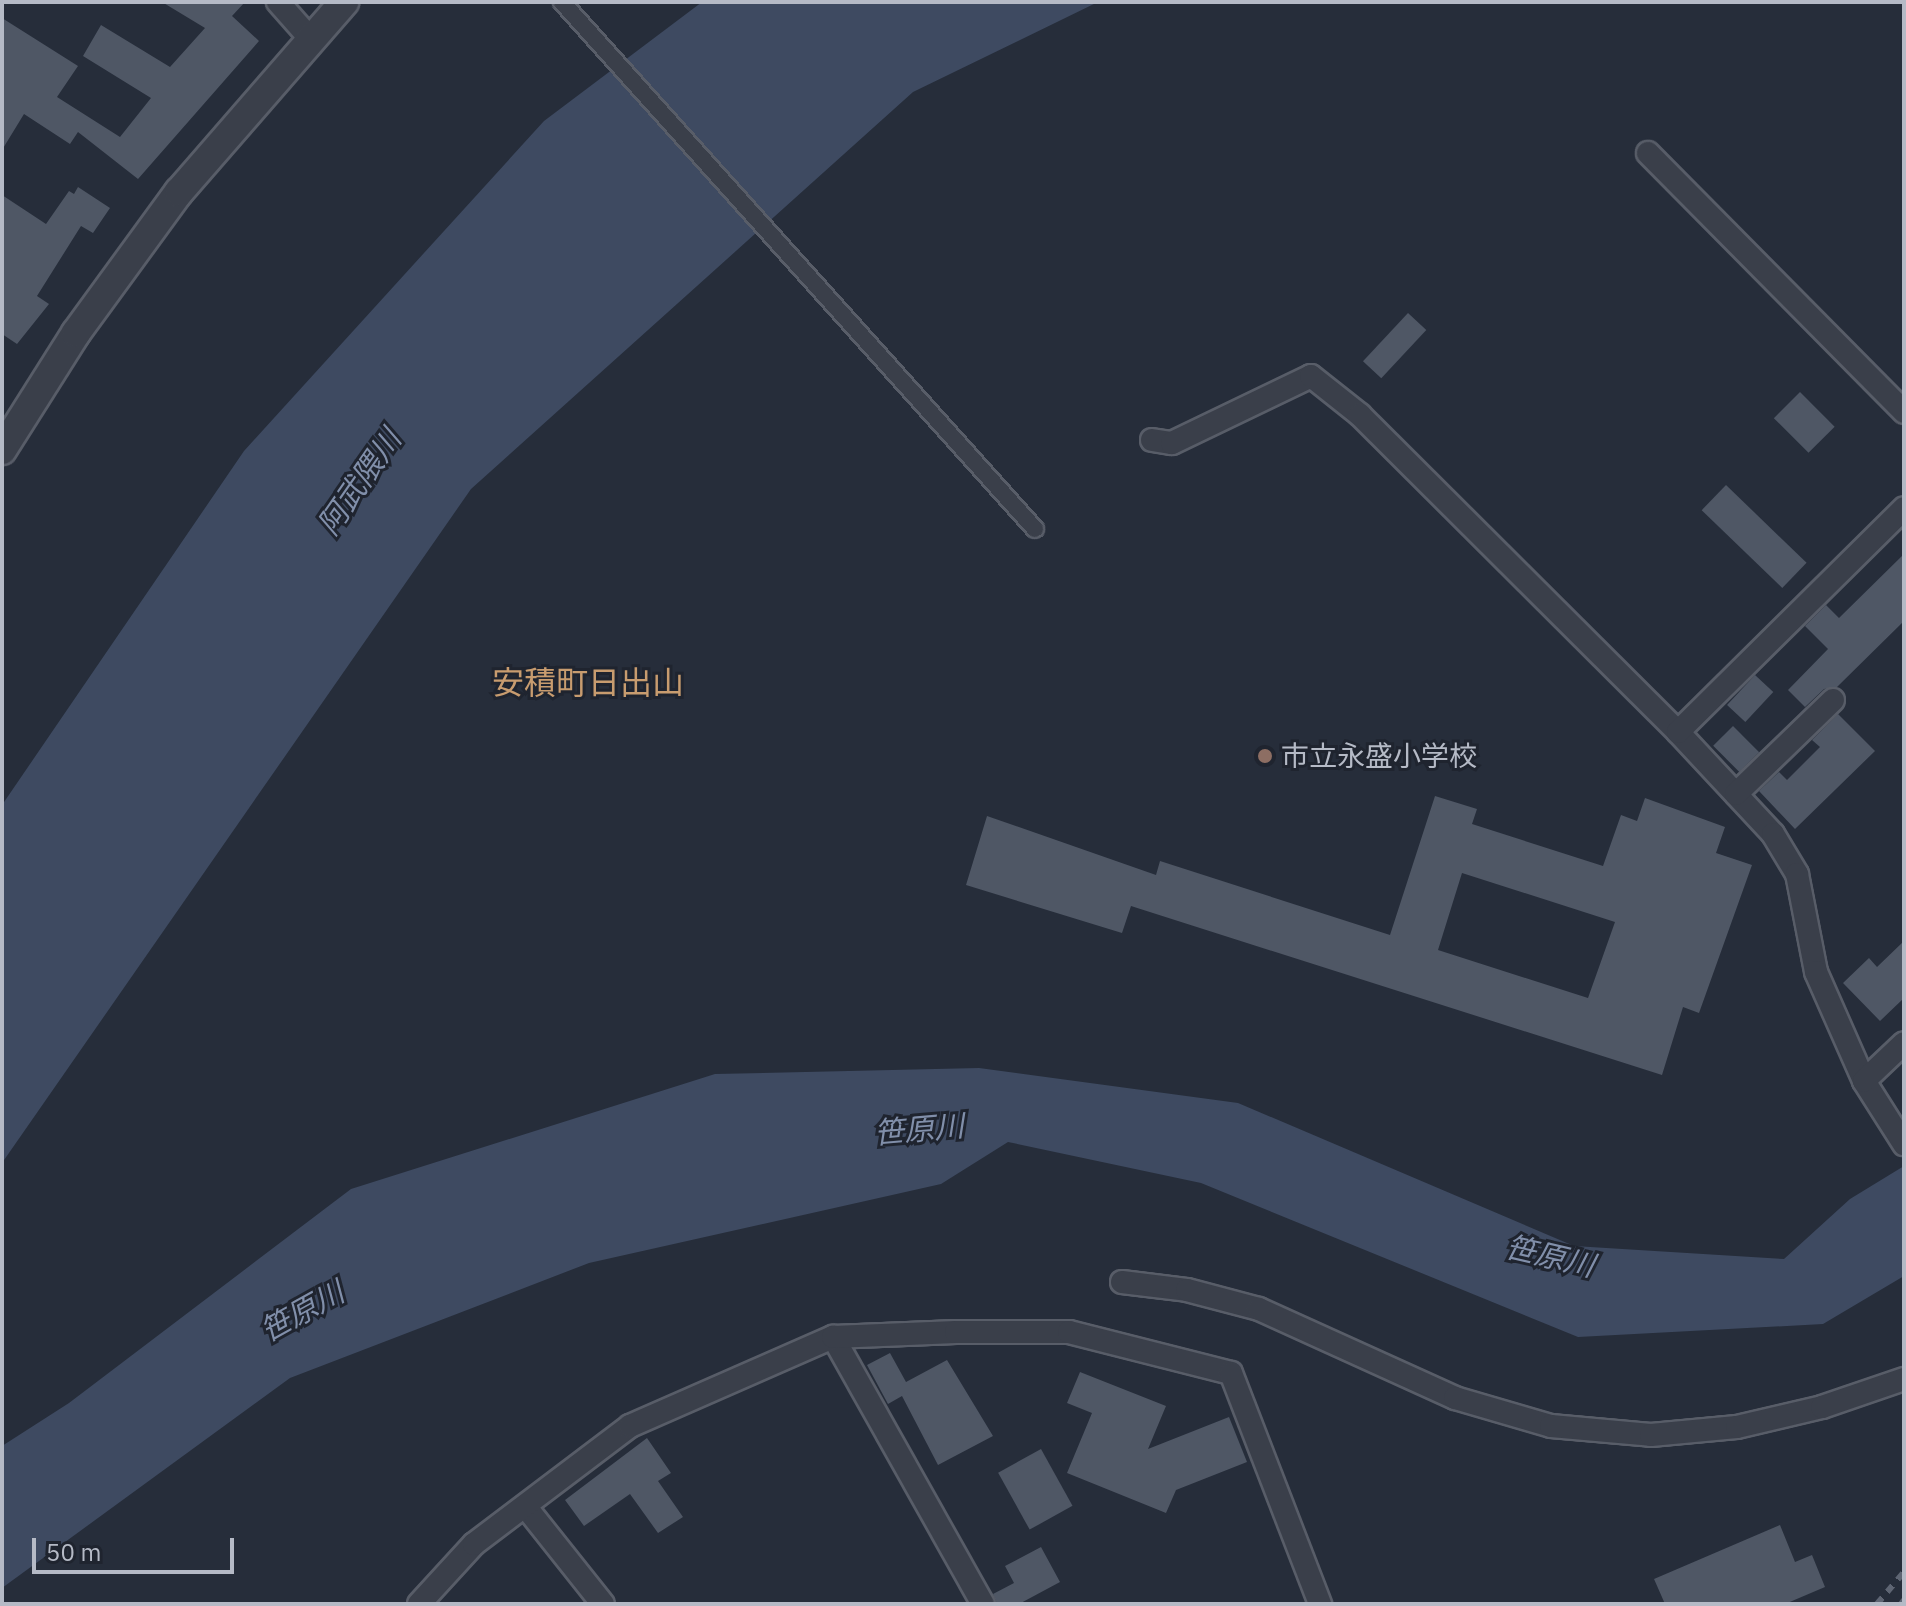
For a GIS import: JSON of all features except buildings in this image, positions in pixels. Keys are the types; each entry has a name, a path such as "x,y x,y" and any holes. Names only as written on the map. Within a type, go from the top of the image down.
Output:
{"street":[{"path":"278,2 309,37"},
{"path":"2,450 76,333 179,192 309,37 344,2"},
{"path":"562,2 1035,529"},
{"path":"1648,153 1904,412"},
{"path":"1152,440 1172,443 1311,376 1360,415 1678,732 1773,834 1797,874 1816,972 1869,1088 1904,1144"},
{"path":"1678,732 1904,508"},
{"path":"1736,794 1833,700"},
{"path":"1869,1088 1904,1043"},
{"path":"1122,1282 1187,1290 1259,1309 1455,1398 1551,1426 1651,1435 1737,1427 1822,1407 1904,1379"},
{"path":"419,1604 474,1544 630,1426 833,1337 1069,1332 1231,1373 1314,1602"},
{"path":"833,1337 983,1604"},
{"path":"525,1506 603,1604"}],"water":[{"name":"阿武隈川","path":"702,2 1098,2 913,92 471,489 2,1163 2,805 244,451 544,121"},
{"name":"笹原川","path":"979,1068 1238,1103 1574,1246 1784,1259 1850,1199 1904,1166 1904,1276 1823,1324 1578,1337 1201,1183 1008,1142 941,1184 589,1263 290,1378 2,1588 2,1446 69,1403 351,1189 715,1074"}],"railway":[{"path":"1877,1604 1904,1572"},
{"path":"1901,1604 1904,1600"}],"place":[{"name":"市立永盛小学校","path":"1265,756"}],"district":[{"name":"安積町日出山","path":"588,682"}]}
